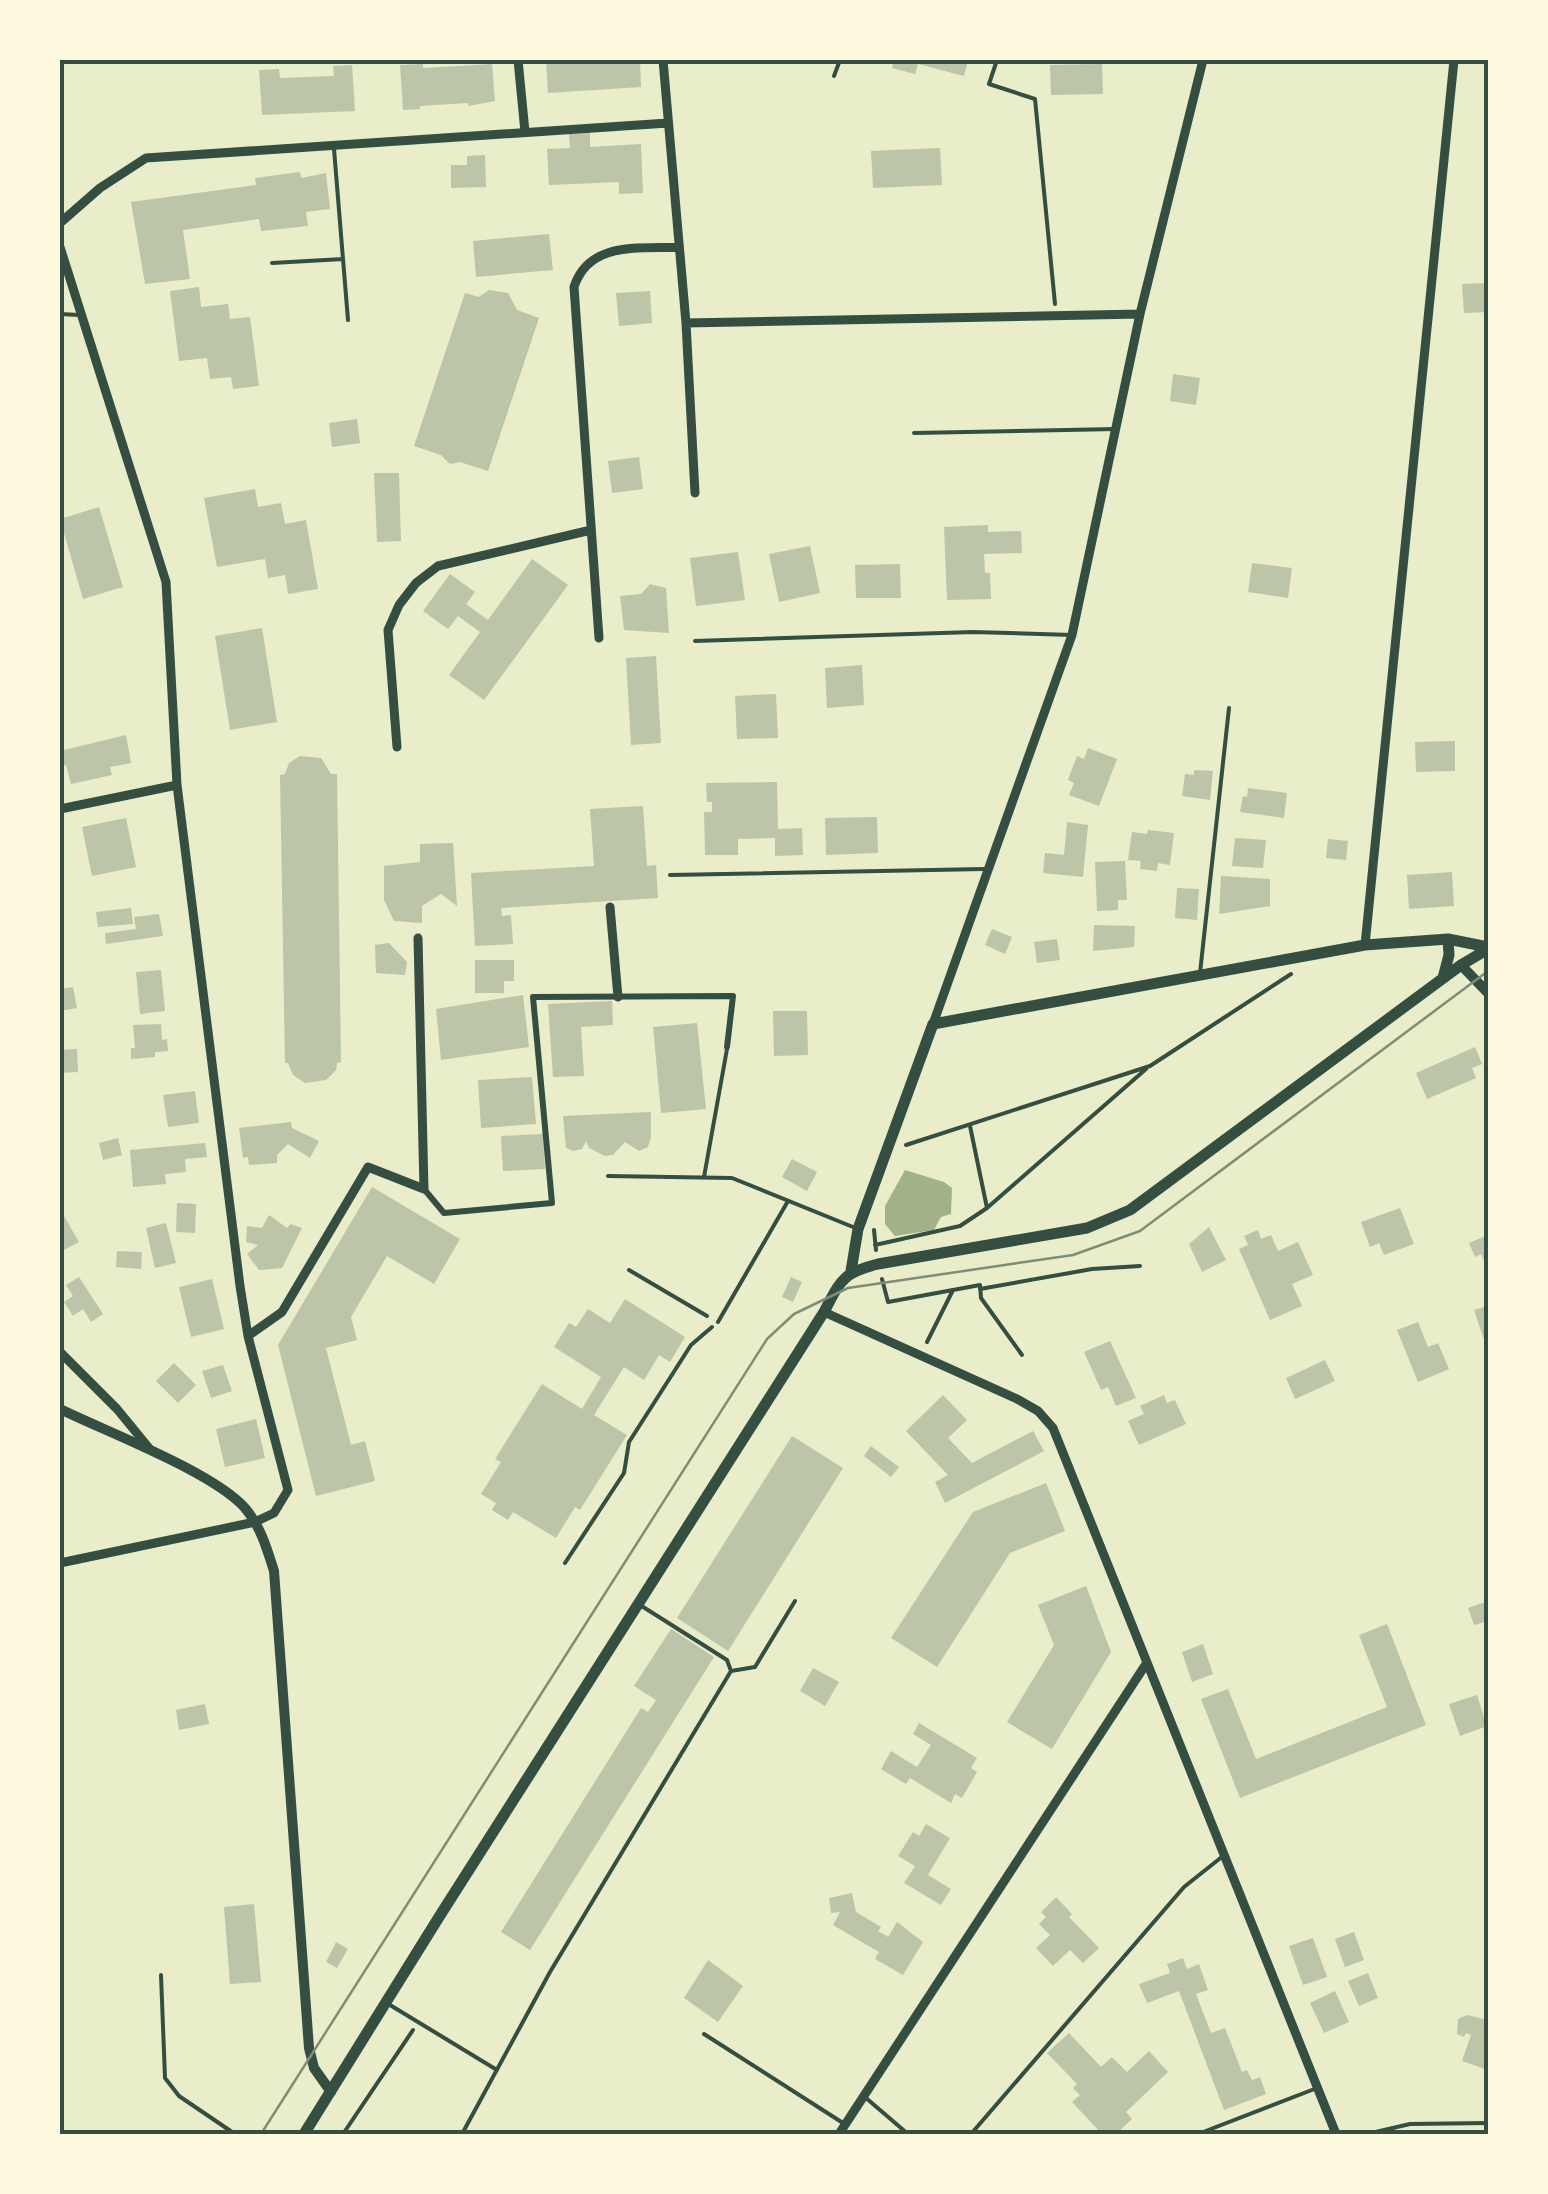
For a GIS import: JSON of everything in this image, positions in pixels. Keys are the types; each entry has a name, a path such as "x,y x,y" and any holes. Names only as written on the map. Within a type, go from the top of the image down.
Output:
{"main road":[{"path":"1443,978 1449,956 1448,939"},
{"path":"850,1271 858,1229 932,1024 1365,945 1448,939 1488,948"},
{"path":"304,2134 842,1278 850,1271 878,1264 1087,1228 1130,1210 1488,948"}],"street":[{"path":"518,60 524,132"},
{"path":"663,60 686,323 695,493"},
{"path":"932,1024 1072,636 1140,314 1202,60"},
{"path":"1365,945 1454,61"},
{"path":"60,223 100,188 146,158 668,122"},
{"path":"599,638 574,286 578,274 596,256 608,251 679,247"},
{"path":"60,248 166,582 177,785 248,1336 288,1490 274,1513 255,1522 60,1564"},
{"path":"686,323 1140,314"},
{"path":"396,746 388,630 399,605 416,583 438,566 591,530"},
{"path":"60,809 177,785"},
{"path":"610,907 618,997"},
{"path":"418,938 424,1190"},
{"path":"1461,965 1488,994"},
{"path":"248,1336 282,1312 368,1168 424,1190 444,1214 552,1203 532,998 733,996 727,1047"},
{"path":"824,1312 1017,1399 1038,1411 1053,1428 1336,2134"},
{"path":"60,1352 154,1454"},
{"path":"60,1409 227,1492 255,1522 274,1572 309,2048 314,2068 331,2092"},
{"path":"839,2134 1146,1664"}],"lane":[{"path":"1454,61 1488,62"},
{"path":"334,145 348,320"},
{"path":"272,263 344,259"},
{"path":"60,314 84,316"},
{"path":"914,434 1116,429"},
{"path":"695,640 973,632 1072,636"},
{"path":"1200,973 1229,708"},
{"path":"670,875 989,869"},
{"path":"704,1177 727,1047"},
{"path":"608,1176 732,1178 858,1229"},
{"path":"718,1322 788,1201"},
{"path":"731,1670 756,1667 795,1601"},
{"path":"462,2134 550,1972 728,1682 731,1670 727,1660 638,1604"},
{"path":"971,2134 1184,1887 1223,1856"},
{"path":"162,1975 165,2078 178,2096 235,2134"},
{"path":"386,2002 497,2070"},
{"path":"704,2034 846,2124"},
{"path":"1198,2134 1317,2088"},
{"path":"864,2096 908,2134"},
{"path":"1367,2134 1410,2124 1488,2123"}],"path":[{"path":"834,76 840,60"},
{"path":"998,60 989,84 1035,99 1056,316"},
{"path":"875,1245 960,1226 987,1208 1150,1066 1294,972"},
{"path":"899,1146 1150,1066"},
{"path":"970,1126 987,1208"},
{"path":"876,1216 875,1245 888,1302 980,1285 982,1298 1022,1355"},
{"path":"980,1289 1092,1269 1140,1266"},
{"path":"566,1563 624,1473 629,1442 691,1345 718,1322 629,1270"},
{"path":"921,1356 953,1290"},
{"path":"343,2134 418,2022"}],"shaded area":[{"path":"905,1170 952,1188 951,1214 941,1217 934,1230 895,1236 885,1224 885,1206"}],"building":[{"path":"546,60 640,60 641,87 548,93"},
{"path":"894,60 968,60 964,76 918,64 915,74 892,68"},
{"path":"423,64 423,68 492,64 495,101 403,110 400,65"},
{"path":"1102,64 1103,94 1051,95 1050,65"},
{"path":"352,65 355,111 262,115 259,70 279,69 280,78 334,76 333,66"},
{"path":"590,133 590,147 641,144 643,193 619,194 619,182 549,185 547,149 570,148 569,134"},
{"path":"940,148 942,185 873,188 871,151"},
{"path":"485,155 486,187 451,188 451,165 467,165 467,156"},
{"path":"300,172 301,178 326,173 330,209 306,212 308,226 261,231 259,219 183,230 190,279 145,284 131,202 256,185 255,178"},
{"path":"549,234 553,270 476,277 473,241"},
{"path":"1488,283 1488,312 1464,313 1462,284"},
{"path":"199,287 201,307 228,304 230,319 250,317 259,386 233,389 231,377 210,379 207,358 179,361 170,291"},
{"path":"489,290 508,293 517,310 539,318 488,471 460,462 450,464 441,455 414,446 465,293 479,297"},
{"path":"650,291 652,323 619,326 616,293"},
{"path":"1173,374 1200,378 1196,405 1170,401"},
{"path":"357,419 360,443 332,447 329,423"},
{"path":"639,457 643,489 612,493 608,461"},
{"path":"374,473 399,473 401,541 377,542"},
{"path":"255,489 258,507 281,503 285,524 306,520 318,589 288,594 285,575 268,578 265,559 217,567 204,498"},
{"path":"99,507 123,587 83,599 60,519"},
{"path":"988,525 988,532 1021,531 1022,553 984,554 985,573 990,573 991,599 947,600 944,527"},
{"path":"810,546 820,593 779,602 769,554"},
{"path":"738,552 745,600 696,606 690,558"},
{"path":"532,559 568,585 484,700 449,675 480,632 458,616 448,629 423,611 450,574 475,592 466,604 488,620"},
{"path":"1252,563 1292,568 1288,598 1248,592"},
{"path":"900,564 901,598 856,598 855,565"},
{"path":"650,584 666,588 669,633 624,630 620,596 641,594"},
{"path":"262,628 277,722 230,730 215,636"},
{"path":"656,656 661,743 631,745 626,658"},
{"path":"862,665 864,705 827,708 825,668"},
{"path":"776,694 778,738 737,739 735,696"},
{"path":"126,735 131,763 110,767 112,775 71,784 66,765 60,766 60,751"},
{"path":"1455,741 1455,771 1416,772 1415,742"},
{"path":"1088,748 1117,759 1099,806 1069,795 1074,783 1068,780 1077,756 1084,759"},
{"path":"300,756 321,758 331,774 337,774 341,1062 326,1080 305,1083 285,1063 280,775"},
{"path":"1194,770 1213,771 1210,800 1182,796 1185,774 1194,775"},
{"path":"777,782 778,829 802,828 803,855 775,856 775,838 738,839 738,855 705,855 704,812 712,812 706,783"},
{"path":"1248,788 1287,793 1284,818 1240,812"},
{"path":"643,806 647,866 656,865 658,898 501,908 502,916 511,915 513,944 475,946 471,873 594,866 590,809"},
{"path":"877,817 878,853 826,855 825,818"},
{"path":"126,818 136,867 92,876 82,827"},
{"path":"1067,822 1088,825 1083,877 1043,873 1045,853 1064,855"},
{"path":"1148,830 1174,833 1170,865 1158,863 1157,871 1140,869 1141,861 1128,860 1132,832 1147,834"},
{"path":"1235,838 1266,840 1263,868 1232,866"},
{"path":"1328,839 1348,841 1346,860 1326,858"},
{"path":"453,843 457,906 441,894 422,906 422,923 394,921 384,900 384,866 420,862 420,844"},
{"path":"1125,861 1127,900 1118,900 1118,910 1097,911 1095,862"},
{"path":"1452,872 1454,906 1409,909 1407,875"},
{"path":"1221,876 1270,879 1270,906 1219,914"},
{"path":"1177,888 1199,889 1197,920 1175,918"},
{"path":"131,908 133,924 98,927 96,912"},
{"path":"159,914 163,936 106,944 105,933 136,929 134,917"},
{"path":"1094,925 1135,926 1134,947 1093,951"},
{"path":"992,929 1012,937 1005,954 985,945"},
{"path":"1057,939 1060,960 1037,963 1034,942"},
{"path":"389,943 407,962 405,975 376,973 375,945"},
{"path":"475,960 514,960 514,981 504,981 504,993 475,993"},
{"path":"161,970 165,1011 140,1014 136,972"},
{"path":"73,987 77,1008 60,1011 60,989"},
{"path":"523,995 529,1047 441,1060 436,1009"},
{"path":"612,1001 613,1025 581,1027 584,1076 553,1077 548,1004"},
{"path":"773,1011 807,1011 808,1055 774,1056"},
{"path":"697,1023 706,1109 661,1113 653,1027"},
{"path":"161,1024 162,1040 167,1039 168,1051 155,1052 155,1057 131,1059 131,1048 135,1048 133,1025"},
{"path":"1475,1047 1482,1064 1472,1068 1476,1078 1427,1099 1416,1073"},
{"path":"77,1049 78,1072 60,1073 60,1050"},
{"path":"532,1077 536,1124 481,1128 478,1080"},
{"path":"195,1091 199,1123 168,1127 163,1095"},
{"path":"651,1112 648,1147 639,1151 625,1142 613,1155 605,1156 589,1148 586,1141 582,1149 566,1148 563,1116"},
{"path":"291,1122 292,1128 319,1141 310,1158 288,1144 277,1155 277,1163 249,1165 248,1157 243,1158 239,1128"},
{"path":"543,1134 545,1169 503,1171 501,1136"},
{"path":"118,1138 122,1155 103,1160 99,1143"},
{"path":"205,1143 207,1157 185,1159 186,1172 165,1174 166,1184 133,1187 130,1150"},
{"path":"792,1159 817,1172 807,1191 782,1177"},
{"path":"372,1187 460,1239 434,1284 387,1256 351,1317 357,1340 326,1348 351,1445 365,1441 375,1481 316,1496 278,1345"},
{"path":"177,1203 196,1204 195,1233 176,1232"},
{"path":"1400,1208 1414,1244 1384,1255 1379,1243 1370,1247 1361,1222"},
{"path":"269,1215 287,1228 291,1224 302,1228 282,1268 259,1270 247,1254 258,1245 246,1242 247,1226 262,1228"},
{"path":"64,1216 79,1242 60,1252 60,1219"},
{"path":"166,1223 176,1263 155,1268 146,1228"},
{"path":"1209,1227 1226,1260 1202,1272 1189,1244"},
{"path":"1258,1230 1261,1239 1271,1235 1278,1251 1298,1242 1313,1275 1292,1284 1302,1306 1270,1320 1239,1249 1248,1245 1244,1236"},
{"path":"1488,1235 1488,1270 1481,1254 1475,1257 1469,1243"},
{"path":"117,1251 142,1252 141,1269 116,1267"},
{"path":"79,1277 103,1314 91,1322 83,1309 73,1316 64,1302 73,1296 66,1285"},
{"path":"791,1277 802,1282 793,1302 782,1297"},
{"path":"212,1279 224,1329 191,1337 179,1287"},
{"path":"625,1299 685,1337 670,1362 659,1355 644,1380 624,1367 594,1415 627,1435 580,1510 575,1507 556,1538 513,1512 508,1520 492,1510 496,1503 481,1494 501,1462 495,1459 542,1384 582,1409 601,1377 554,1347 569,1323 576,1327 588,1309 610,1323"},
{"path":"1488,1306 1488,1339 1484,1340 1474,1310"},
{"path":"1418,1322 1428,1347 1438,1343 1449,1369 1418,1382 1397,1330"},
{"path":"1110,1341 1136,1398 1116,1406 1108,1387 1101,1390 1084,1352"},
{"path":"1325,1360 1335,1381 1295,1399 1286,1378"},
{"path":"174,1363 196,1385 178,1403 156,1381"},
{"path":"223,1365 232,1391 211,1398 202,1371"},
{"path":"943,1395 967,1420 948,1438 972,1463 1033,1431 1044,1451 945,1503 935,1482 948,1475 906,1431"},
{"path":"1164,1395 1167,1403 1175,1400 1186,1424 1139,1445 1128,1421 1144,1414 1140,1406"},
{"path":"256,1419 265,1458 225,1467 216,1429"},
{"path":"792,1436 843,1468 728,1651 677,1618"},
{"path":"871,1446 899,1467 891,1477 864,1456"},
{"path":"1046,1483 1065,1531 1010,1553 937,1667 891,1638 973,1512"},
{"path":"1086,1586 1111,1652 1052,1749 1007,1722 1054,1645 1038,1605"},
{"path":"1488,1601 1488,1621 1474,1625 1468,1608"},
{"path":"1387,1624 1426,1725 1240,1798 1201,1699 1228,1689 1256,1759 1387,1707 1359,1635"},
{"path":"671,1629 714,1657 530,1950 501,1932 641,1708 648,1712 656,1700 634,1686"},
{"path":"1203,1644 1213,1674 1192,1682 1182,1652"},
{"path":"813,1668 839,1682 825,1706 800,1691"},
{"path":"1477,1695 1487,1726 1460,1736 1449,1704"},
{"path":"205,1704 209,1724 179,1730 176,1710"},
{"path":"919,1723 977,1758 971,1768 977,1772 962,1798 955,1794 951,1803 910,1778 906,1784 881,1769 891,1751 917,1767 931,1745 913,1734"},
{"path":"926,1824 950,1838 928,1875 951,1889 941,1905 904,1883 915,1866 898,1856 913,1832 919,1836"},
{"path":"852,1893 856,1912 881,1927 878,1931 888,1937 897,1922 923,1942 903,1975 875,1959 879,1952 833,1925 840,1912 831,1913 829,1898"},
{"path":"1056,1897 1099,1948 1083,1963 1070,1950 1053,1966 1036,1948 1050,1935 1039,1924 1046,1917 1041,1912"},
{"path":"254,1904 261,1982 230,1984 224,1907"},
{"path":"1354,1932 1364,1960 1345,1967 1335,1939"},
{"path":"1313,1938 1327,1977 1303,1985 1289,1946"},
{"path":"336,1942 348,1949 337,1968 326,1962"},
{"path":"1183,1958 1187,1969 1199,1964 1208,1990 1196,1994 1211,2033 1225,2028 1242,2072 1247,2070 1252,2080 1260,2077 1266,2094 1224,2110 1179,1991 1147,2003 1139,1984 1170,1973 1167,1964"},
{"path":"708,1960 743,1986 718,2022 684,1998"},
{"path":"1368,1973 1378,1998 1359,2006 1348,1981"},
{"path":"1335,1991 1349,2022 1324,2033 1310,2003"},
{"path":"1467,2015 1488,2020 1488,2070 1462,2061 1471,2035 1457,2034 1458,2019"},
{"path":"1069,2033 1101,2067 1112,2057 1127,2072 1149,2051 1168,2072 1126,2112 1132,2119 1116,2134 1102,2134 1072,2102 1080,2095 1073,2088 1077,2084 1047,2053"}],"tram line":[{"path":"261,2134 767,1339 794,1314 848,1288 1073,1255 1140,1231 1488,971"}]}
